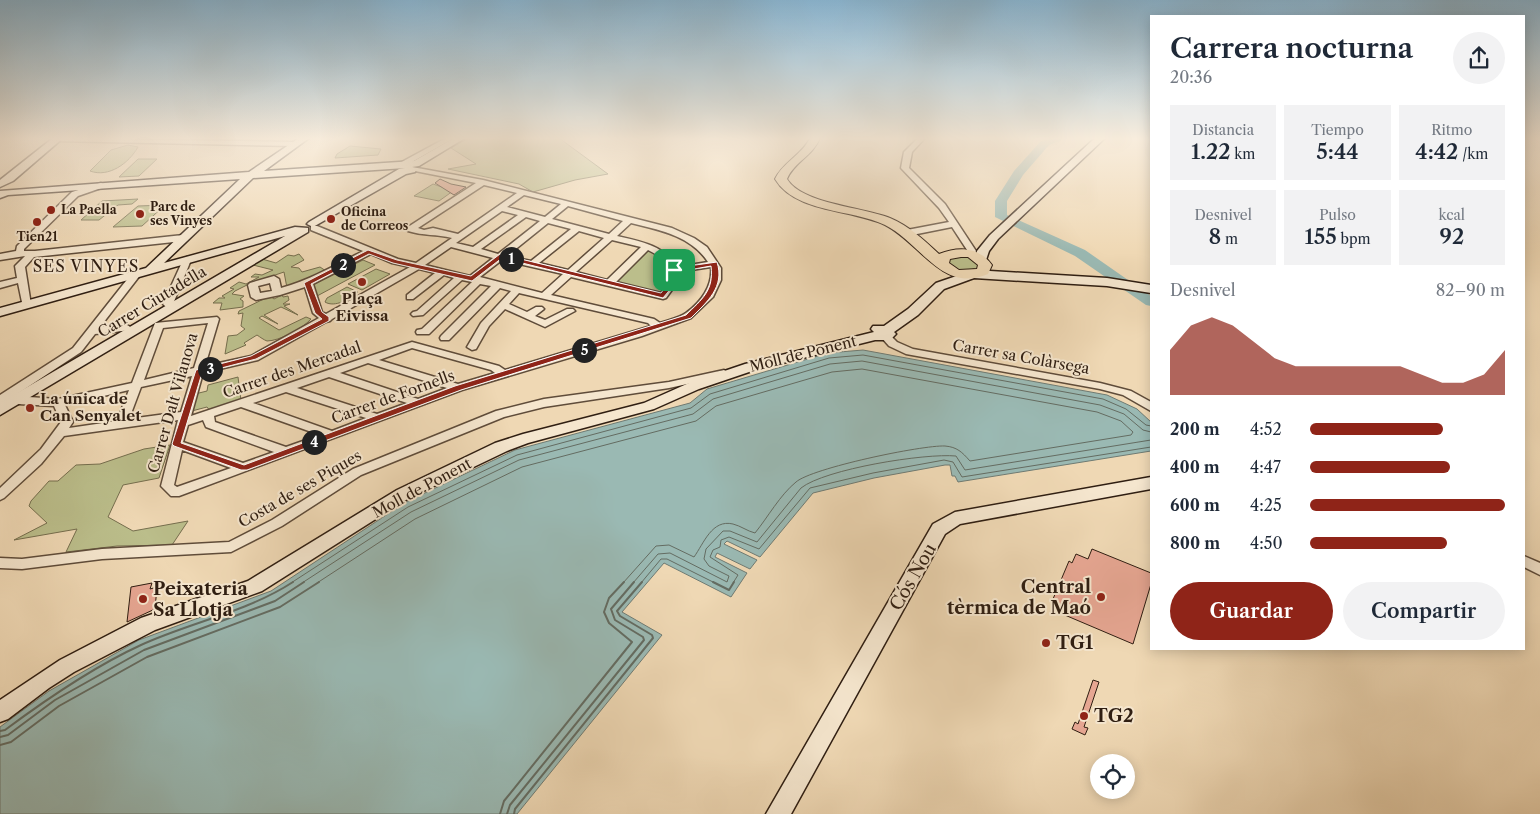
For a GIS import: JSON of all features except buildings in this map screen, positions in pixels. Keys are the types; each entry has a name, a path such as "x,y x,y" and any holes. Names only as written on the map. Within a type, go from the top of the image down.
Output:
{"main road":[{"path":"782,176 781,179 784,187 800,198 873,215 940,250 972,256 985,265 983,270 972,274 953,272 909,235"},
{"path":"943,265 944,257 972,256"}],"street":[{"path":"3,187 15,176"},
{"path":"3,187 64,188 250,176"},
{"path":"150,270 239,184 250,176"},
{"name":"Carrer Ciutadella","path":"4,402 308,228 388,176"},
{"path":"457,176 565,205 669,230 691,240 704,249 715,266 674,272"},
{"path":"913,176 942,206 972,256 999,270 1025,276"},
{"path":"972,256 982,251 1016,215 1059,176"},
{"path":"459,237 433,231 424,233 411,229 483,182"},
{"path":"20,253 20,248 75,194 101,185"},
{"path":"64,188 75,194"},
{"path":"4,402 58,403 254,358 327,319 417,266 522,193"},
{"path":"421,332 425,332 500,256 565,205"},
{"path":"448,244 663,296 674,281 674,272 667,258 646,246 500,208"},
{"path":"475,250 524,215"},
{"path":"544,296 629,220"},
{"path":"909,235 953,224"},
{"path":"0,312 308,228 368,252 417,266 651,321 659,327"},
{"path":"533,264 578,228"},
{"path":"0,257 20,253 30,254 183,238"},
{"path":"609,283 646,246"},
{"path":"277,293 308,283 368,252"},
{"path":"26,304 20,280 20,266 29,258 30,254"},
{"path":"168,304 187,260"},
{"path":"940,286 943,265"},
{"name":"Carrer de Fornells","path":"175,492 458,388 659,327 688,316 708,297 716,280 715,266"},
{"path":"410,296 442,272"},
{"path":"4,402 77,350 136,274"},
{"path":"972,274 1107,282 1149,288"},
{"name":"Moll de Ponent","path":"0,712 42,681 67,666 148,624 255,586 403,494 501,447 523,439 649,406 703,382 750,367 883,334 913,312 940,286 972,274"},
{"path":"416,314 420,313 461,276"},
{"path":"0,285 20,280"},
{"path":"308,283 318,313 327,319"},
{"path":"445,338 498,285"},
{"path":"472,347 485,324 517,290"},
{"path":"503,305 545,324 570,311"},
{"path":"527,316 539,309"},
{"name":"Carrer Dalt Vilanova","path":"136,385 159,325 214,319 184,419 167,486 175,492"},
{"path":"92,332 127,328"},
{"name":"Carrer sa Colàrsega","path":"883,334 893,344 910,352 1100,386 1127,393 1150,406"},
{"name":"Carrer des Mercadal","path":"61,434 121,425 184,419 208,414 412,345 495,368 503,374"},
{"path":"368,360 458,388"},
{"name":"Costa de ses Piques","path":"0,563 22,564 102,554 231,547 277,523 357,472 500,414 544,403 695,379 750,367"},
{"path":"329,374 419,403"},
{"path":"121,425 136,385"},
{"path":"286,388 378,418"},
{"path":"0,495 61,434 67,422 58,403"},
{"path":"241,403 332,435"},
{"path":"208,414 210,424 287,452"},
{"path":"177,444 244,468"},
{"name":"Cós Nou","path":"778,814 939,529 955,518 1150,483"},
{"path":"1525,562 1540,570"}],"green space":[{"path":"481,176 597,176 533,192 519,184"},
{"path":"433,184 453,191 439,201 414,196"},
{"path":"138,199 132,204 118,205 99,220 81,220 102,201"},
{"path":"165,205 142,226 113,227 138,206"},
{"path":"647,248 664,257 672,275 662,293 613,282"},
{"path":"299,254 304,260 291,267 299,268 302,272 320,267 326,271 287,288 284,272 249,284 232,294 244,296 240,299 243,301 243,307 220,310 222,303 213,303 219,298 225,298 222,296 234,289 230,288 239,282 246,284 259,277 251,277 255,274 262,275 273,270 253,265 262,259 276,263 288,255 294,256"},
{"path":"954,256 969,256 979,263 977,270 968,272 951,268 947,260"},
{"path":"363,260 375,265 317,296 313,285"},
{"path":"376,269 390,274 362,290 348,284"},
{"path":"347,287 358,292 347,300 338,303 329,304 325,302 327,298"},
{"path":"282,295 283,297 288,296 289,300 283,304 290,304 284,306 298,315 281,307 264,315 278,324 262,316 259,318 279,330 306,317 311,319 302,327 284,337 267,341 257,335 244,343 246,345 225,354 228,336 237,335 245,329 241,326 243,313 238,314 239,311 270,296 274,299"},
{"path":"238,377 241,401 210,411 207,407 188,412 195,394 207,391 208,385"},
{"path":"170,445 159,478 123,485 108,517 133,531 188,521 172,545 117,546 66,552 77,529 14,540 47,523 29,506 31,501 49,481 58,481 76,465 100,464 144,449"}],"water":[{"path":"863,350 1107,395 1137,409 1150,421 1150,451 958,482 955,476 952,476 950,465 945,465 874,478 813,493 760,557 727,541 724,544 757,560 750,569 717,553 715,557 747,573 731,597 664,563 622,612 662,635 517,814 0,814 0,727 49,691 139,640 271,591 406,502 515,450 690,403 707,389 828,353"}],"waterway":[{"path":"1016,176 1001,201 1001,217 1080,253 1150,301"}],"place":[{"name":"La Paella","path":"51,210"},
{"name":"Parc de ses Vinyes","path":"140,214"},
{"name":"Oficina de Correos","path":"331,219"},
{"name":"Tien21","path":"37,222"},
{"name":"Plaça Eivissa","path":"362,282"},
{"name":"La única de Can Senyalet","path":"30,408"},
{"name":"Central tèrmica de Maó","path":"1101,597"},
{"name":"Peixateria Sa Llotja","path":"143,599"},
{"name":"TG1","path":"1046,643"},
{"name":"TG2","path":"1084,716"}],"district":[{"name":"SES VINYES","path":"86,266"}],"route":[{"path":"368,252 395,261 472,279 500,256 663,296 674,281 674,270 714,264 716,280 708,297 688,316 659,327 458,388 244,468 177,444 199,371 254,358 327,319 318,313 308,283 368,252"}]}
